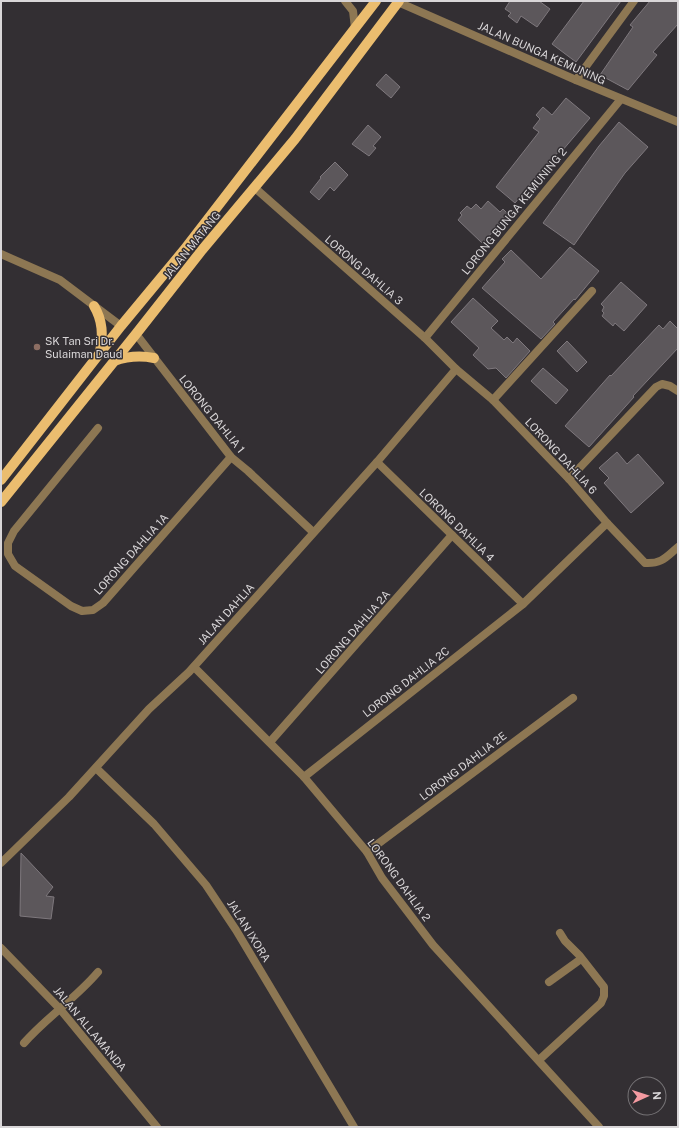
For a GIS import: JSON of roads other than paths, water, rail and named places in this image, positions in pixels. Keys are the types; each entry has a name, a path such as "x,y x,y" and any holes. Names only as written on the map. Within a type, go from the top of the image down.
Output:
{"main road":[{"name":"JALAN MATANG","path":"1,480 121,326 184,250 376,1"},
{"name":"JALAN MATANG","path":"1,502 152,312 320,108 357,55 398,2"},
{"path":"94,306 100,315 102,326 99,354"},
{"path":"121,326 125,329 134,330 152,312"},
{"path":"114,361 129,356 138,355 154,358"}],"street":[{"path":"345,1 353,11 355,28"},
{"path":"576,80 634,1"},
{"name":"JALAN BUNGA KEMUNING","path":"398,2 576,80 678,122"},
{"name":"LORONG BUNGA KEMUNING 2","path":"425,338 621,98"},
{"name":"LORONG DAHLIA 3","path":"255,188 425,338 456,369"},
{"path":"1,254 60,280 121,326"},
{"path":"493,400 592,291"},
{"name":"LORONG DAHLIA 1","path":"136,334 231,457 313,532"},
{"name":"LORONG DAHLIA 6","path":"456,369 493,400 569,479 607,523 645,563 655,564 678,547"},
{"name":"JALAN DAHLIA","path":"1,863 24,842 96,768 149,710 194,667 377,462 456,369"},
{"path":"569,479 656,388 662,384 670,386 678,391"},
{"name":"LORONG DAHLIA 1A","path":"98,428 14,531 8,543 8,554 15,566 71,606 82,611 93,610 103,603 231,457"},
{"name":"LORONG DAHLIA 4","path":"377,462 523,604"},
{"name":"LORONG DAHLIA 2C","path":"304,777 523,604 607,523"},
{"name":"LORONG DAHLIA 2A","path":"270,742 452,535"},
{"name":"LORONG DAHLIA 2","path":"194,667 304,777 367,852 382,878 433,945 599,1127"},
{"name":"LORONG DAHLIA 2E","path":"367,852 573,698"},
{"name":"JALAN IXORA","path":"96,768 154,824 206,885 236,930 354,1127"},
{"path":"539,1060 601,1003 604,996 604,987 560,933"},
{"name":"JALAN ALLAMANDA","path":"1,948 60,1009 157,1127"},
{"path":"549,982 582,959"},
{"path":"24,1042 98,972"}],"place":[{"name":"SK Tan Sri Dr. Sulaiman Daud","path":"37,347"}]}
